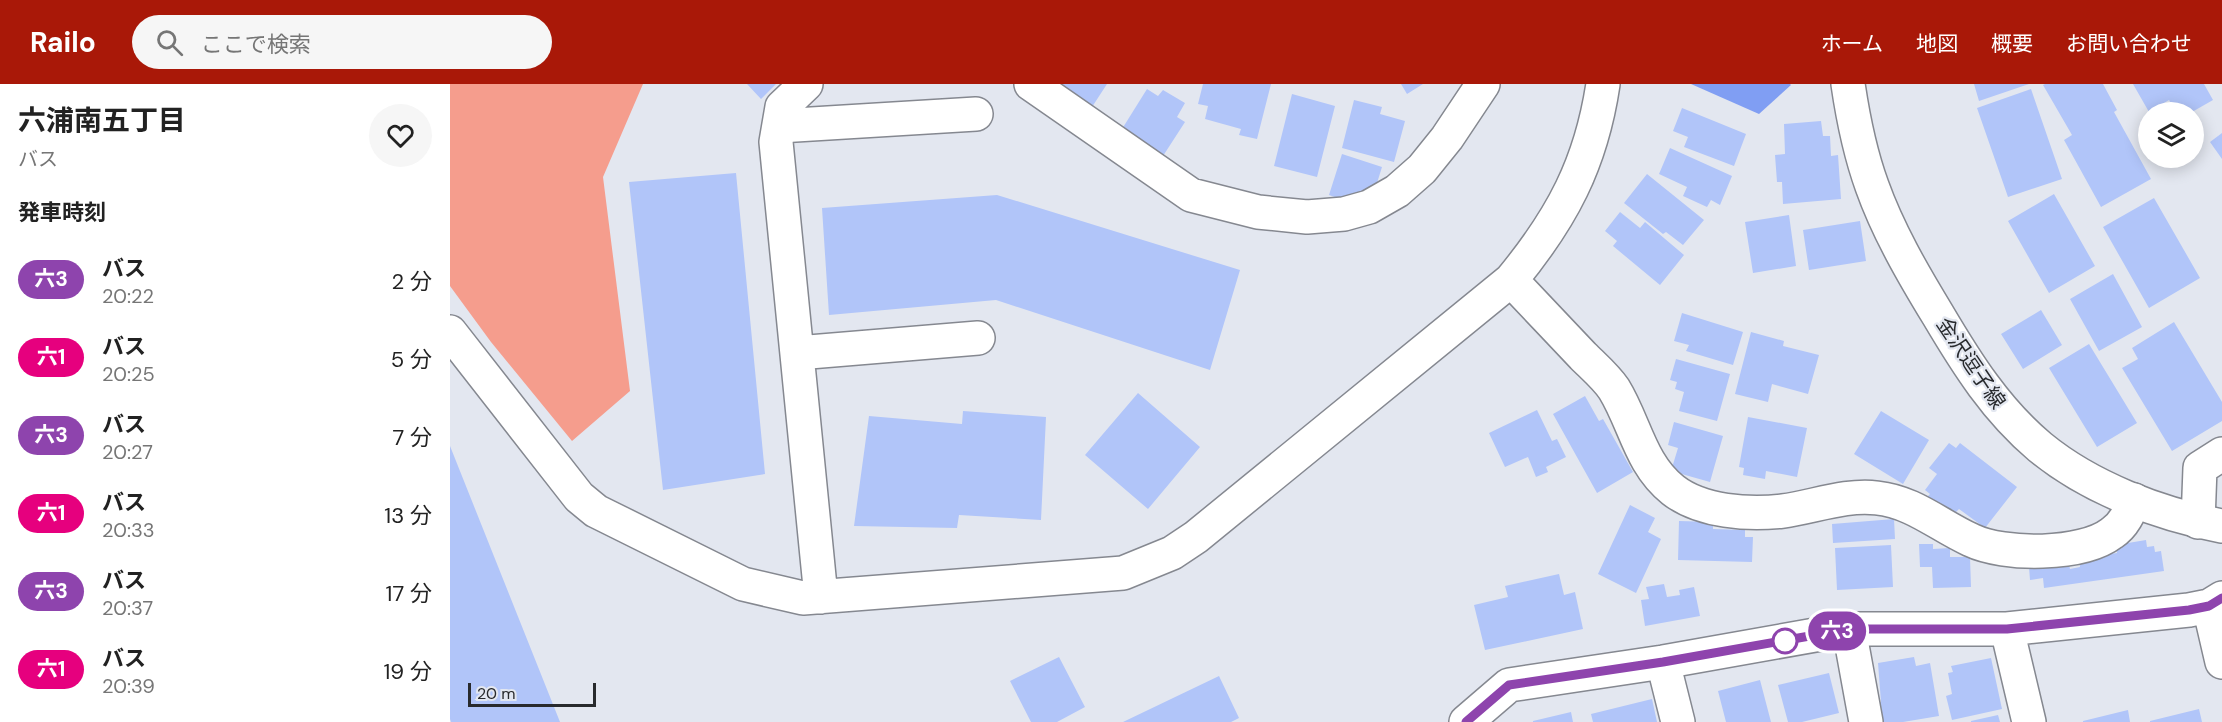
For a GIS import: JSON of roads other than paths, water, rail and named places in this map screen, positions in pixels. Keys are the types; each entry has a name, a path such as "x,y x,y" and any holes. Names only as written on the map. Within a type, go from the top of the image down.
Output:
{"street":[{"path":"806,84 782,107 776,142 821,597"},
{"path":"1031,84 1191,195 1258,212 1307,218 1344,214 1369,207 1397,191 1428,162 1483,84"},
{"path":"450,332 579,497 596,511 743,584 802,598 1123,573 1143,567 1172,553 1196,537 1511,280 1529,258 1566,202 1583,167 1596,127 1603,84"},
{"name":"金沢逗子線","path":"1848,84 1854,126 1872,186 1892,232 1926,297 1984,390 2011,420 2042,448 2078,472 2134,500 2210,524"},
{"path":"779,126 976,114"},
{"path":"1511,280 1614,388 1633,434 1656,473 1674,491 1704,505 1741,511 1781,511 1873,497 1891,500 1922,511 1973,542 2019,551 2050,551 2086,545 2111,534 2126,519 2134,500"},
{"path":"797,353 978,338"},
{"path":"2210,524 2200,468 2222,454"},
{"path":"1466,722 1509,685 1663,662 1849,629 2007,629 2215,602 2222,662"},
{"path":"1849,629 1866,722"},
{"path":"2007,629 2029,722"},
{"path":"1663,662 1678,722"}],"water":[{"path":"1691,84 1790,84 1791,85 1759,114"}]}
